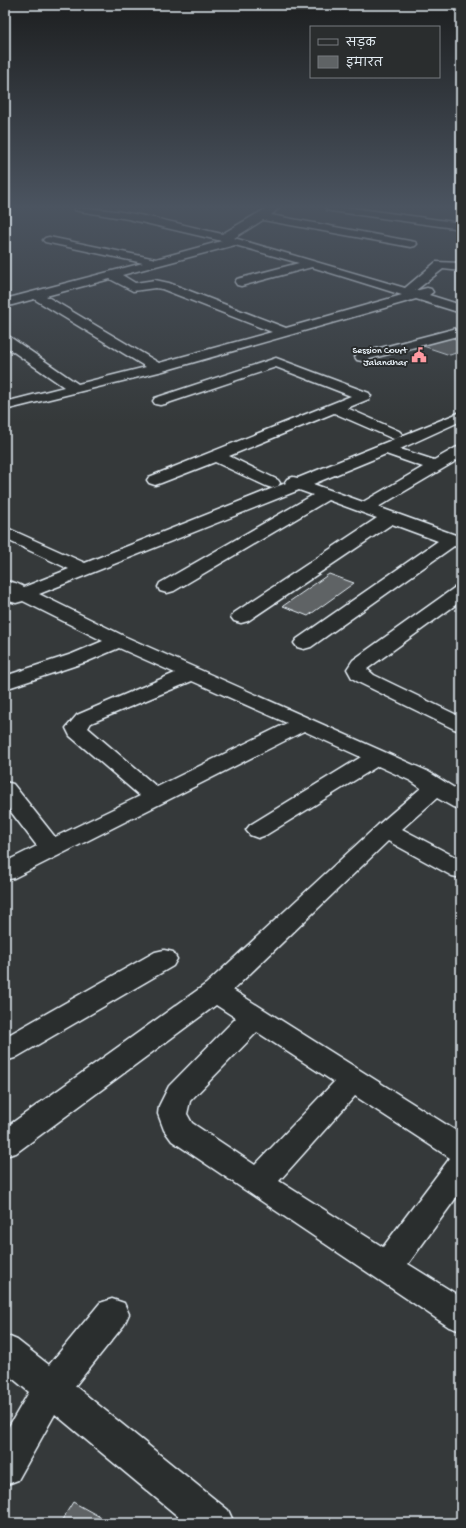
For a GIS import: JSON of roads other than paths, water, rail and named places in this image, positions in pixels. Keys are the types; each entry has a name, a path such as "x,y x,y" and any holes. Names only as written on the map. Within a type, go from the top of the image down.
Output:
{"street":[{"path":"5,303 92,279"},
{"path":"120,279 133,287 155,284 165,286 286,332"},
{"path":"241,282 251,279"},
{"path":"369,279 461,302"},
{"path":"375,279 418,292 461,309"},
{"path":"5,406 158,368 286,332 418,292 428,279"},
{"path":"36,295 158,368"},
{"path":"362,357 458,334"},
{"path":"5,340 76,389"},
{"path":"211,353 253,370"},
{"path":"155,480 364,396 276,362 160,400"},
{"path":"392,442 461,406"},
{"path":"335,408 392,442 438,464"},
{"path":"5,532 78,567 171,525 461,416"},
{"path":"365,508 461,450"},
{"path":"216,456 285,482 327,494 390,517 454,536"},
{"path":"11,593 285,482"},
{"path":"167,587 327,494"},
{"path":"241,617 390,517"},
{"path":"304,643 454,536"},
{"path":"461,592 360,664 357,669 359,674 366,679 461,725"},
{"path":"11,593 304,723 419,776 434,787 461,802"},
{"path":"5,683 79,658 119,641"},
{"path":"154,796 78,732 77,728 84,719 191,674"},
{"path":"5,872 154,796 304,723"},
{"path":"258,830 377,757"},
{"path":"5,1144 215,991 386,830 434,787"},
{"path":"6,791 51,848"},
{"path":"386,830 461,870"},
{"path":"5,1050 164,959"},
{"path":"215,991 461,1150"},
{"path":"254,1017 179,1094 172,1110 174,1121 182,1132 258,1184 387,1267 458,1309"},
{"path":"258,1184 352,1080"},
{"path":"387,1267 461,1167"},
{"path":"5,1467 50,1390 112,1314"},
{"path":"5,1352 215,1523"}],"place":[{"name":"Session Court Jalandhar","path":"419,355"}]}
